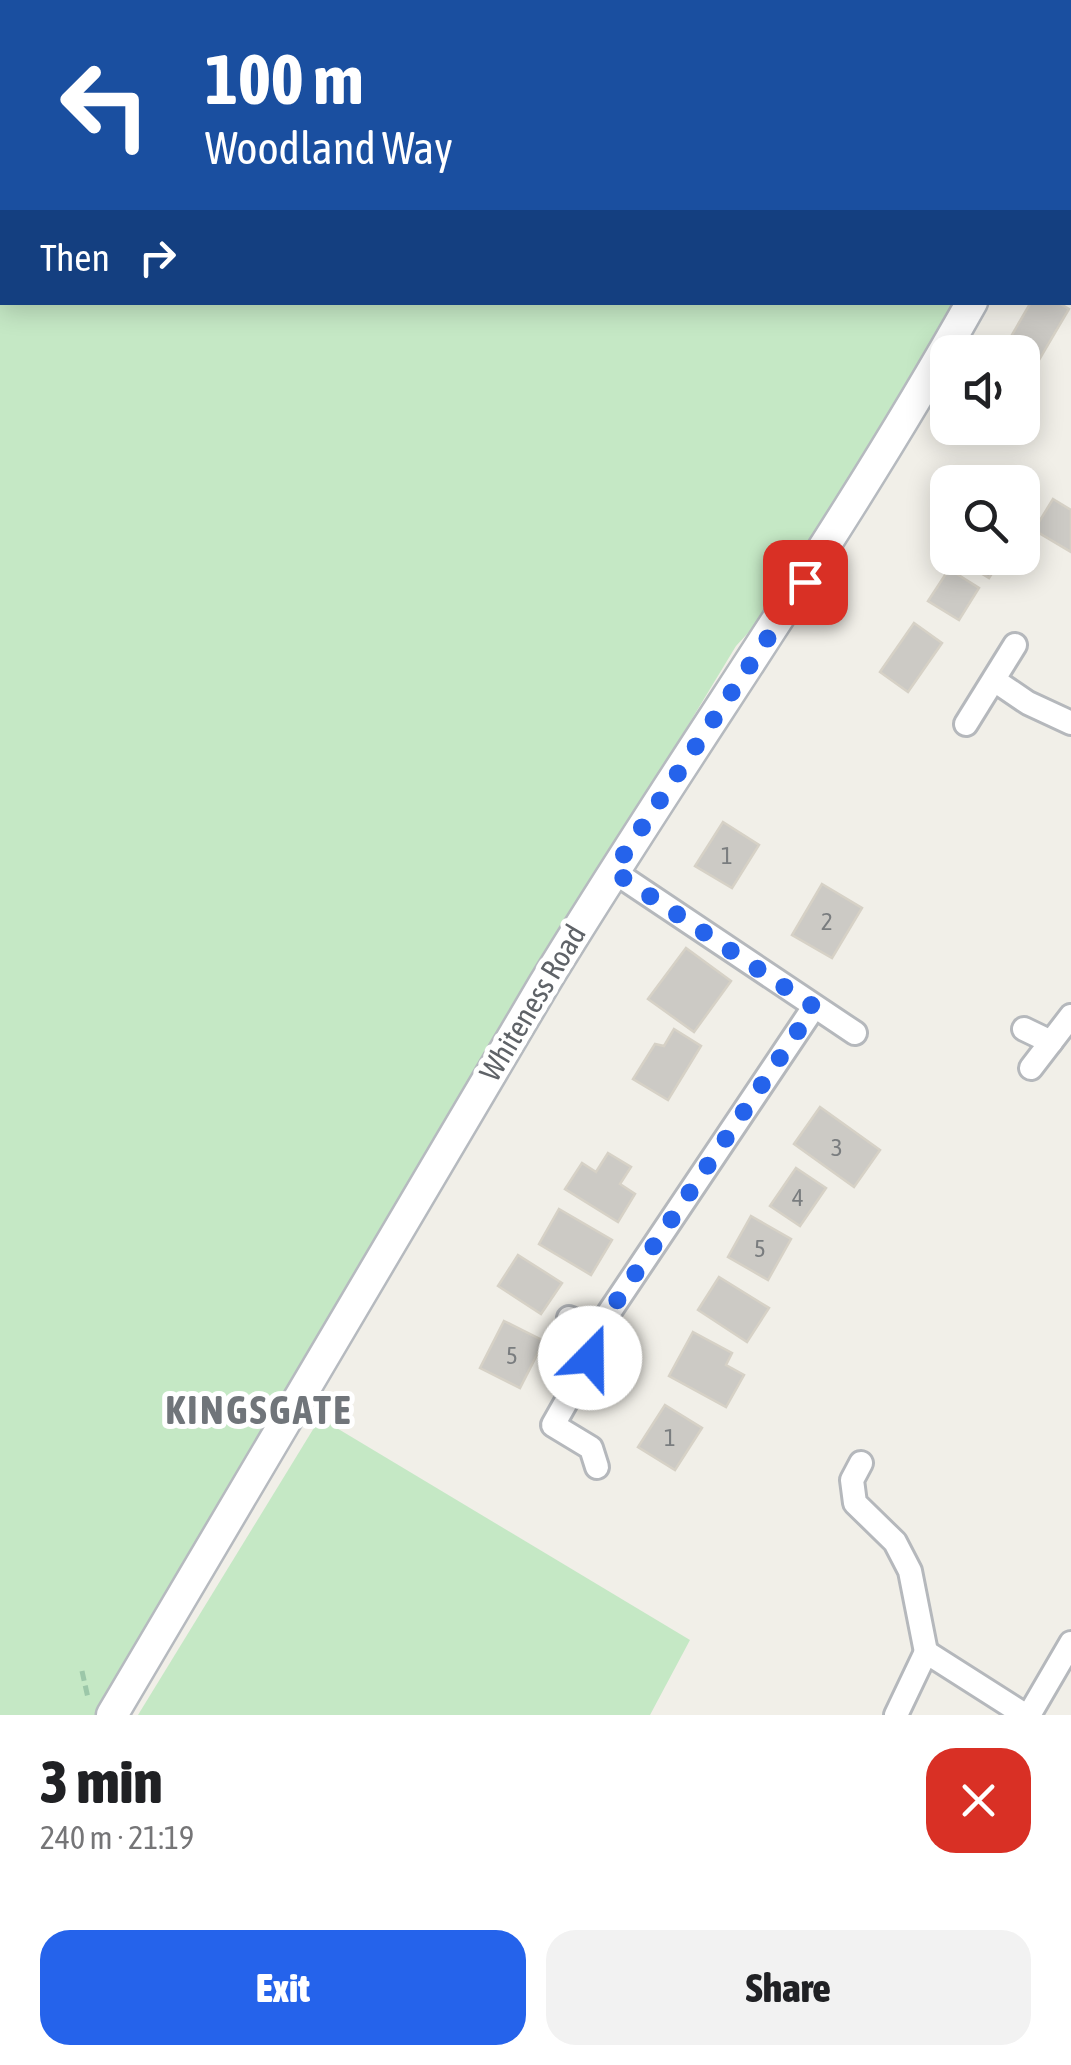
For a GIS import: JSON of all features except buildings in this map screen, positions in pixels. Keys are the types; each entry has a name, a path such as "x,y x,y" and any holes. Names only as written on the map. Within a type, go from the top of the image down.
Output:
{"main road":[{"name":"Whiteness Road","path":"98,1710 613,871 805,582 970,305"}],"street":[{"path":"966,724 1016,645"},
{"path":"994,680 1028,703 1071,723"},
{"path":"613,871 855,1033"},
{"path":"596,1467 591,1448 553,1425 590,1358 598,1329 814,1007"},
{"path":"1031,1068 1071,1016"},
{"path":"1024,1029 1051,1042"},
{"path":"569,1318 598,1329"},
{"path":"861,1463 852,1480 855,1503 896,1542 910,1571 926,1652 896,1715"},
{"path":"926,1652 1027,1715 1071,1643"}],"path":[{"path":"82,1671 98,1710"}],"green space":[{"path":"0,305 954,305 937,335 930,335 930,347 800,576 736,646 621,836 103,1715 0,1715"},
{"path":"320,1418 690,1640 650,1715 138,1715"}],"district":[{"name":"KINGSGATE","path":"259,1410"}],"route":[{"path":"590,1358 598,1329 814,1007 613,871 805,582"}]}
